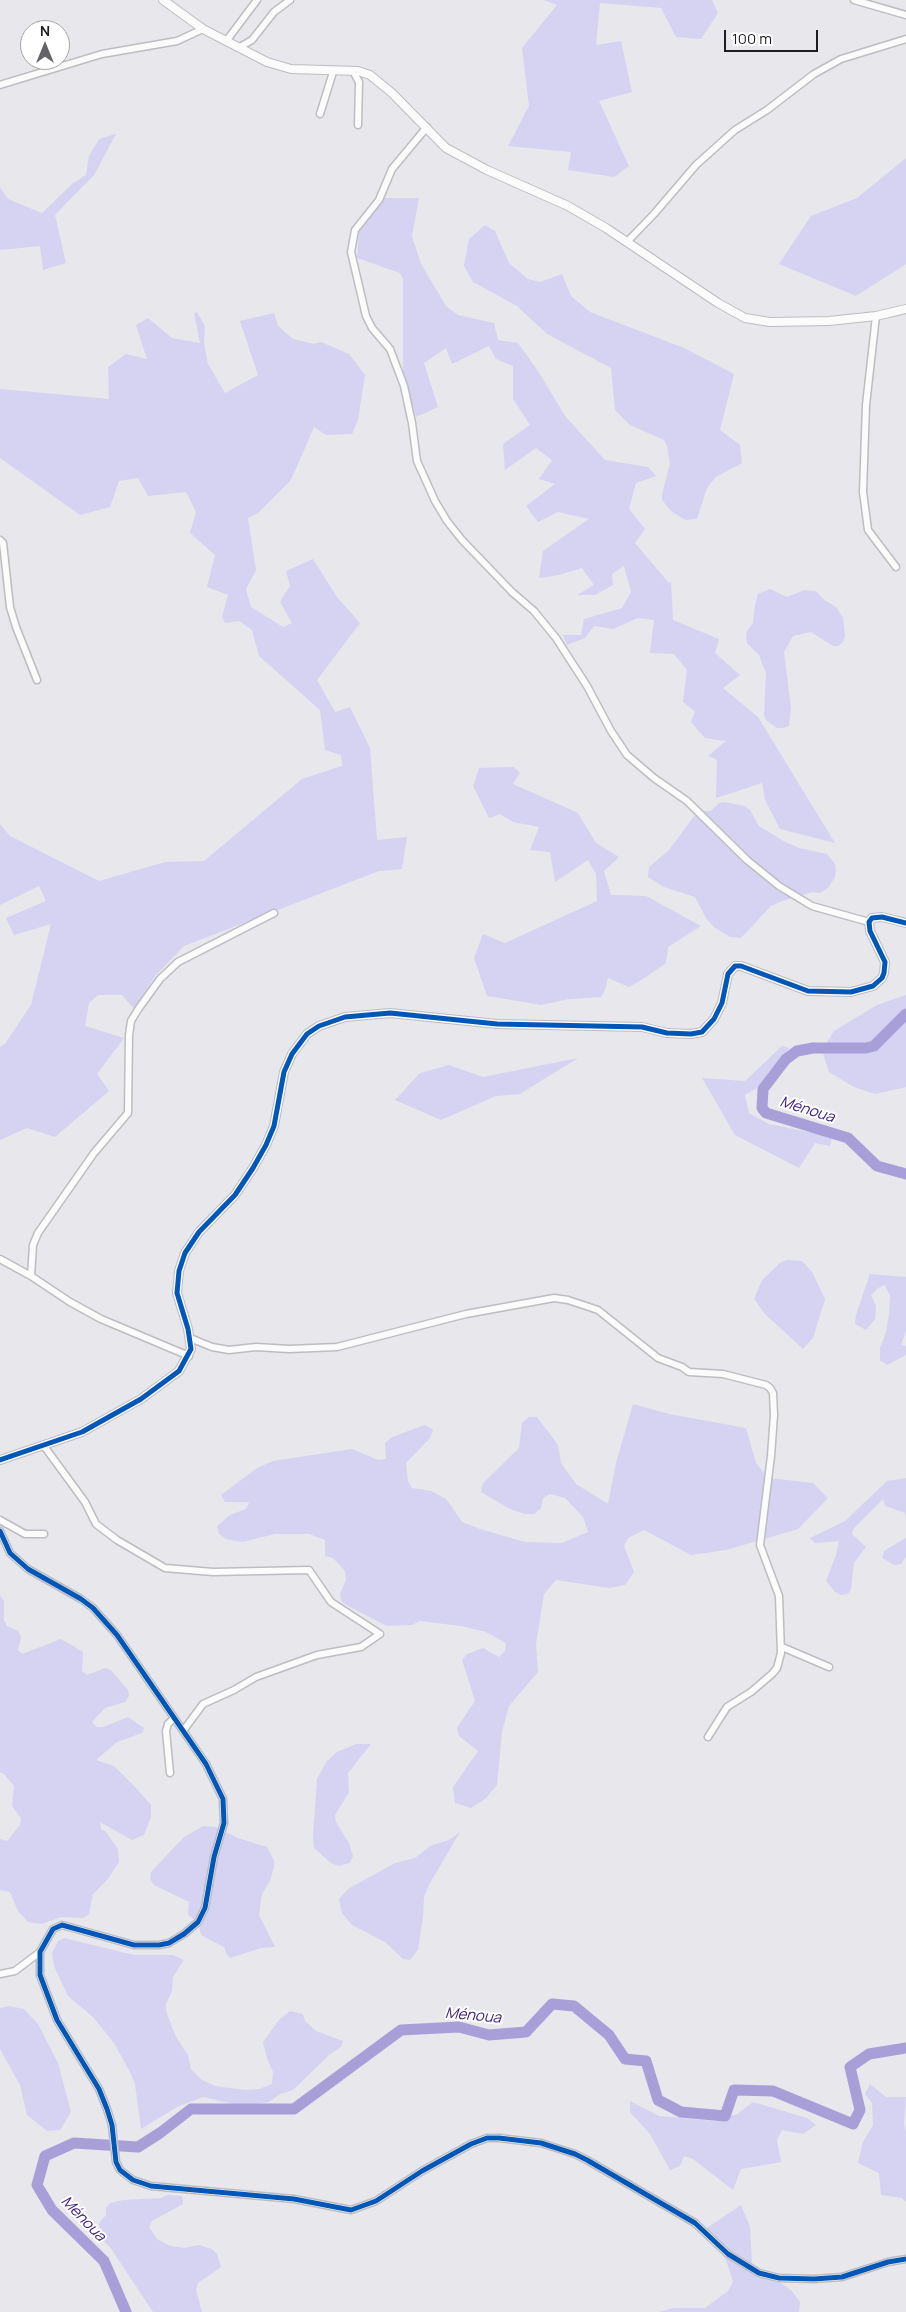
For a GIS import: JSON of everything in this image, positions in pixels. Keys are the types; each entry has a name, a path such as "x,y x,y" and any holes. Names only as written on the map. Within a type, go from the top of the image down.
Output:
{"street":[{"path":"163,0 202,29 227,40 267,62 282,67 333,72 353,71 365,73 376,78 439,142 456,154 487,170 554,198 627,242 718,303 745,318 770,322 847,320 906,309"},
{"path":"227,40 257,0"},
{"path":"240,48 252,40 274,12 290,0"},
{"path":"854,0 906,14"},
{"path":"70,64 102,54 177,41 202,29"},
{"path":"627,242 696,165 735,130 767,110 814,74 834,62 857,53 906,39"},
{"path":"0,85 49,70"},
{"path":"353,71 359,82 358,125"},
{"path":"320,114 333,72"},
{"path":"426,127 392,169 379,200 355,230 351,252 366,316 372,328 390,349 404,386 412,423 417,461 446,521 512,592 534,611 556,638 587,686 610,731 627,755 654,778 687,801 773,882 812,906 869,922"},
{"path":"876,316 866,405 863,492 868,530 896,567"},
{"path":"0,540 3,543 10,607 37,680"},
{"path":"31,1276 33,1245 38,1233 94,1153 128,1113 129,1035 132,1021 139,1008 160,979 178,962 274,913"},
{"path":"869,922 877,916 906,924"},
{"path":"0,1460 82,1432 122,1411 166,1382 179,1371 189,1356 191,1349 190,1338 177,1293 179,1271 185,1253 199,1232 240,1188 253,1168 274,1126 284,1072 301,1042 319,1026 345,1017 390,1013 497,1024 642,1027 667,1033 690,1034 702,1032 714,1019 722,1003 728,974 735,966 741,966 808,991 842,993 873,986 882,978 885,962 870,931 869,922"},
{"path":"0,1259 101,1319 189,1356"},
{"path":"190,1338 212,1347 229,1350 256,1347 289,1349 337,1347 466,1314 554,1298 575,1301 598,1310 658,1358 682,1367 689,1372 723,1374 766,1385 773,1393 774,1415 760,1548 779,1596 782,1647 777,1668 751,1692 726,1707 708,1737"},
{"path":"44,1446 85,1502 96,1524 117,1540 165,1568 213,1572 309,1570 331,1602 380,1634 361,1647 317,1655 256,1676 234,1690 203,1704 182,1731"},
{"path":"0,1520 25,1534 44,1534"},
{"path":"0,1531 10,1553 28,1569 81,1599 117,1635 206,1764 223,1799 224,1807 224,1823 214,1857 203,1915 184,1934 169,1943 134,1945 114,1941 69,1926 56,1926 52,1929 40,1952 15,1971 0,1974"},
{"path":"782,1647 829,1667"},
{"path":"170,1773 166,1731 168,1724 174,1718"},
{"path":"40,1952 40,1975 57,2020 99,2089 112,2125 116,2162 120,2170 133,2180 170,2190 294,2199 351,2210 376,2201 422,2171 471,2144 487,2138 500,2138 541,2143 587,2160 694,2223 728,2254 759,2273 779,2278 814,2279 842,2277 888,2262 906,2259"}],"shaded area":[{"path":"543,0 712,0 718,13 701,39 676,37 661,8 600,3 596,45 621,41 632,92 599,101 629,166 614,177 568,170 571,152 508,146 529,106 522,48 557,5"},
{"path":"116,134 94,175 55,215 66,263 43,270 40,246 0,250 0,187 8,199 42,213 72,184 86,175 89,156 99,139"},
{"path":"906,158 906,264 856,296 779,264 811,216 857,198"},
{"path":"382,198 419,198 412,236 421,264 446,306 458,315 494,323 498,340 518,343 538,371 565,416 605,460 648,467 656,476 636,483 629,509 645,529 635,543 669,583 671,582 673,620 719,639 715,653 740,675 723,688 758,717 835,843 780,829 765,800 762,783 716,798 717,760 708,756 726,741 705,738 691,722 695,712 683,702 687,670 674,654 650,653 654,620 638,618 613,629 594,626 585,638 567,645 563,635 581,635 584,619 622,608 631,592 624,566 612,574 613,585 595,595 577,595 594,585 582,568 559,575 539,578 543,551 589,519 558,512 538,522 526,506 555,484 539,479 552,460 536,448 505,470 503,444 530,425 513,399 513,366 496,359 489,346 452,364 446,348 424,363 438,407 416,417 401,371 403,370 403,279 400,273 357,258 359,230"},
{"path":"485,225 495,231 509,263 528,279 540,282 562,274 571,296 590,312 684,348 734,374 720,430 740,445 742,463 716,477 711,483 707,488 697,519 686,520 680,517 670,510 662,500 670,464 667,446 664,440 630,425 615,410 611,368 547,334 517,306 473,282 464,266 469,239"},
{"path":"197,312 205,326 204,343 208,364 225,393 258,375 240,321 274,313 278,326 293,339 314,344 321,342 349,354 365,375 358,420 352,434 326,435 314,427 291,480 258,513 248,518 256,570 246,589 251,607 283,627 292,623 280,602 290,586 286,571 313,559 337,597 360,623 317,680 335,712 350,707 370,748 377,840 407,837 402,869 379,871 184,946 155,976 134,1009 122,995 98,995 89,1003 85,1026 124,1038 97,1074 109,1091 55,1137 27,1128 0,1140 0,1047 5,1044 31,1005 51,924 14,935 6,918 46,901 39,886 0,905 0,824 10,836 99,881 165,862 204,861 302,779 342,766 341,755 325,750 320,710 259,656 252,630 239,621 225,623 222,617 228,595 207,587 215,555 190,533 196,512 186,492 148,496 138,478 119,481 110,507 80,515 0,458 0,389 109,399 108,367 126,354 147,359 136,325 148,318 172,338 200,343 194,313"},
{"path":"770,589 787,597 804,590 816,591 824,600 836,607 843,618 845,635 843,642 838,646 833,646 811,632 793,636 784,652 791,708 789,726 783,728 777,728 766,720 764,715 766,673 759,655 747,643 746,637 747,631 753,623 758,594"},
{"path":"514,767 520,773 513,784 578,813 596,843 619,857 604,871 611,895 646,896 701,926 668,947 666,963 629,987 608,978 601,997 569,999 541,1005 487,996 474,958 483,934 505,943 597,901 596,874 588,860 555,882 550,852 530,850 539,827 513,822 500,814 489,818 473,786 479,768"},
{"path":"725,802 744,806 750,810 759,826 785,842 799,848 827,854 835,864 836,870 835,877 828,888 820,893 813,892 771,906 741,938 730,937 714,927 706,918 695,897 664,887 648,877 649,867 669,850 694,816 704,811 711,811 719,803"},
{"path":"906,995 906,1087 875,1094 854,1087 829,1072 822,1050 834,1031 877,1005"},
{"path":"782,1046 789,1048 760,1086 745,1095 749,1113 769,1124 832,1137 830,1146 815,1143 799,1168 735,1135 702,1078 745,1081"},
{"path":"578,1058 520,1094 496,1096 441,1120 395,1100 420,1073 449,1065 483,1077"},
{"path":"788,1260 802,1261 812,1272 825,1299 813,1338 803,1349 766,1315 754,1299 762,1280 781,1262"},
{"path":"870,1274 906,1277 906,1331 901,1345 906,1346 906,1355 887,1365 880,1360 880,1348 886,1332 889,1314 890,1296 885,1285 878,1288 871,1295 876,1306 875,1319 866,1330 855,1324 856,1315"},
{"path":"633,1404 669,1414 746,1428 756,1463 768,1478 813,1483 828,1498 798,1529 726,1550 691,1555 644,1530 628,1538 624,1546 634,1572 625,1585 609,1588 556,1580 544,1594 536,1644 538,1672 509,1706 502,1732 497,1785 485,1799 471,1808 455,1803 453,1787 478,1751 459,1736 457,1728 475,1701 462,1660 467,1654 483,1648 499,1657 505,1651 506,1643 486,1632 461,1626 420,1621 412,1625 387,1626 350,1607 342,1602 340,1594 346,1580 345,1571 333,1558 325,1556 325,1540 309,1534 275,1534 242,1542 226,1539 219,1534 217,1526 230,1515 246,1509 249,1502 225,1502 221,1495 257,1468 273,1461 352,1449 378,1460 386,1459 385,1443 392,1437 425,1425 433,1430 430,1438 406,1463 408,1481 412,1488 431,1491 446,1499 462,1522 480,1529 525,1542 562,1543 588,1532 583,1517 565,1498 550,1494 543,1498 541,1508 534,1514 525,1514 510,1509 481,1492 483,1483 519,1448 522,1423 529,1417 537,1417 558,1445 561,1463 576,1484 608,1504 616,1463"},
{"path":"906,1478 906,1521 905,1513 885,1506 883,1499 854,1528 852,1534 866,1547 854,1563 851,1589 848,1594 841,1595 835,1592 826,1581 839,1541 815,1543 810,1538 845,1521 887,1481"},
{"path":"906,1538 906,1557 901,1564 894,1565 882,1558 884,1551"},
{"path":"0,1595 4,1601 4,1620 7,1626 18,1631 21,1637 18,1650 22,1654 61,1639 83,1652 82,1671 87,1675 105,1668 111,1670 128,1690 129,1696 125,1702 105,1708 92,1722 97,1727 103,1727 128,1717 144,1728 142,1733 117,1742 96,1760 114,1766 137,1789 151,1805 151,1817 144,1835 132,1840 100,1822 101,1829 106,1832 118,1849 119,1862 107,1880 93,1894 89,1914 83,1918 61,1917 42,1924 28,1922 18,1911 10,1892 0,1890 0,1839 7,1841 20,1825 21,1818 12,1806 14,1786 0,1772"},
{"path":"356,1744 371,1744 348,1773 349,1792 335,1815 336,1822 349,1843 353,1856 350,1863 338,1866 331,1863 314,1848 313,1835 317,1779 327,1761 337,1752"},
{"path":"203,1826 216,1827 238,1838 267,1847 274,1860 274,1867 270,1881 262,1894 259,1915 275,1947 261,1948 230,1958 224,1947 201,1935 198,1922 188,1915 189,1902 154,1885 150,1879 151,1872 184,1837"},
{"path":"460,1832 424,1897 418,1950 410,1960 403,1959 385,1942 352,1925 342,1913 339,1899 348,1889 395,1863 415,1858 430,1846 449,1840"},
{"path":"64,1938 134,1955 173,1955 184,1960 173,1977 172,1991 166,2004 166,2011 176,2037 188,2055 191,2069 202,2080 215,2086 245,2090 259,2089 272,2084 273,2072 263,2042 279,2020 290,2011 303,2014 305,2021 316,2031 343,2041 341,2047 329,2055 293,2090 280,2094 269,2102 242,2106 203,2097 177,2107 141,2129 135,2084 130,2072 114,2043 93,2017 68,1996 54,1966 52,1953 58,1941"},
{"path":"9,2006 24,2009 38,2024 58,2063 71,2112 60,2130 47,2131 27,2115 20,2085 0,2049 0,2008"},
{"path":"870,2084 886,2097 906,2097 904,2123 906,2133 906,2202 902,2198 881,2195 879,2173 858,2163 863,2142 873,2125 872,2103 865,2094"},
{"path":"630,2101 659,2116 715,2121 725,2116 736,2115 753,2102 807,2118 816,2125 803,2134 782,2130 777,2140 781,2162 741,2169 733,2190 693,2159 684,2156 680,2166 670,2170 650,2134 630,2112"},
{"path":"168,2195 182,2196 183,2204 152,2221 149,2227 157,2239 170,2246 184,2248 199,2245 212,2249 217,2254 221,2267 198,2283 196,2290 202,2312 153,2312 110,2247 101,2239 99,2223 106,2215 106,2208 110,2203 124,2200 161,2198"},
{"path":"741,2205 750,2227 752,2263 791,2290 800,2302 799,2312 659,2312 674,2308 705,2308 728,2291 733,2282 726,2260 704,2230"}],"waterway":[{"name":"Ménoua","path":"906,1014 874,1046 866,1048 813,1048 797,1051 786,1059 763,1089 762,1108 766,1113 848,1138 877,1166 906,1174"},
{"name":"Ménoua","path":"126,2312 104,2261 52,2210 37,2185 45,2156 74,2143 138,2147 191,2109 294,2109 401,2030 459,2027 489,2035 526,2032 552,2004 574,2006 609,2035 625,2059 646,2061 658,2100 681,2112 725,2116 734,2090 773,2091 853,2124 860,2110 850,2067 869,2054 906,2048"}],"cycle path":[{"path":"0,1460 82,1432 141,1399 179,1371 191,1349 188,1329 177,1293 179,1271 185,1253 199,1232 235,1195 253,1168 274,1126 284,1072 292,1054 307,1034 319,1026 345,1017 390,1013 497,1024 642,1027 667,1033 691,1034 702,1032 714,1019 722,1003 728,974 735,966 741,966 808,991 851,992 873,986 882,978 885,962 870,931 869,922 872,918 882,917 906,923"},
{"path":"0,1531 10,1553 28,1569 81,1599 93,1608 117,1635 206,1764 223,1799 224,1823 214,1857 205,1908 198,1922 184,1934 169,1943 134,1945 62,1925 53,1929 40,1952 40,1975 57,2020 99,2089 107,2109 112,2125 116,2162 120,2170 133,2180 151,2186 294,2199 351,2210 376,2201 422,2171 471,2144 487,2138 499,2138 541,2143 587,2160 695,2223 728,2254 759,2273 779,2278 814,2279 842,2277 888,2262 906,2259"}]}
